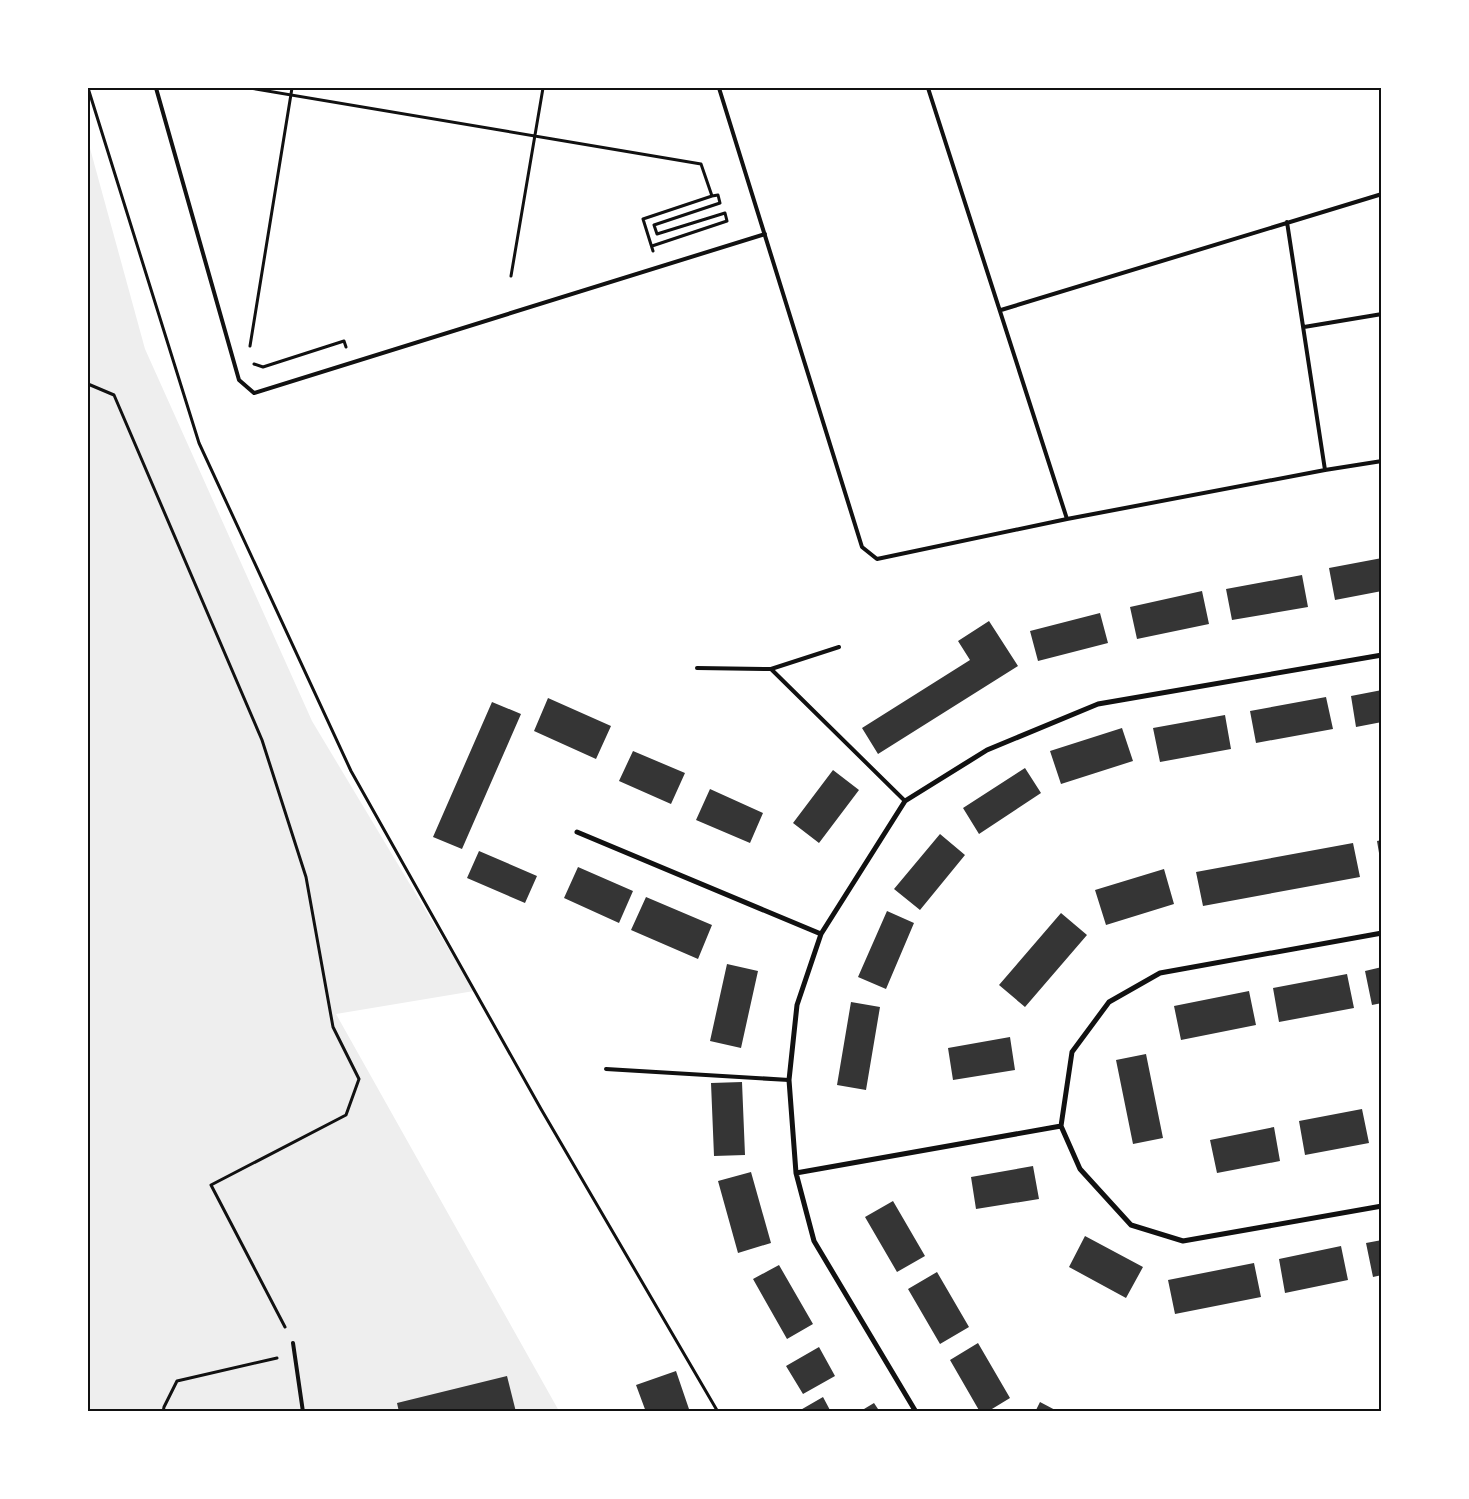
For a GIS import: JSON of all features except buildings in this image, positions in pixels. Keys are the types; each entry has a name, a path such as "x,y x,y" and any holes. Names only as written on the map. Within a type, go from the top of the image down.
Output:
{"street":[{"path":"916,1412 814,1241 796,1173 789,1080 796,1005 821,934 905,801 987,750 1098,704 1382,655"},
{"path":"577,832 821,934"},
{"path":"1382,933 1160,973 1109,1002 1072,1052 1061,1126 1080,1169 1132,1225 1183,1241 1382,1206"},
{"path":"796,1173 1061,1126"}],"lane":[{"path":"156,88 240,380 254,393 765,234"},
{"path":"719,88 862,547 877,559 1067,519 1382,461"},
{"path":"928,88 1067,519"},
{"path":"1001,310 1382,194"},
{"path":"1287,222 1325,470"},
{"path":"1304,326 1382,314"},
{"path":"697,668 771,669 838,647"},
{"path":"771,669 905,801"},
{"path":"606,1069 789,1080"},
{"path":"293,1343 303,1412"}],"path":[{"path":"88,88 199,443 351,771 541,1109 718,1412"},
{"path":"250,88 701,164 712,196"},
{"path":"251,350 249,343 292,88"},
{"path":"511,276 543,88"},
{"path":"718,195 720,203 654,225 657,234 725,213 727,221 651,245 643,219 712,196 718,195"},
{"path":"252,356 253,363 263,367 344,341 352,363"},
{"path":"88,384 114,395 262,740 306,878 333,1027 359,1079 346,1115 211,1185 293,1343"},
{"path":"164,1412 164,1408 177,1381 294,1353"}],"shaded area":[{"path":"88,141 145,349 312,721 474,991 336,1014 559,1411 88,1411"}]}
